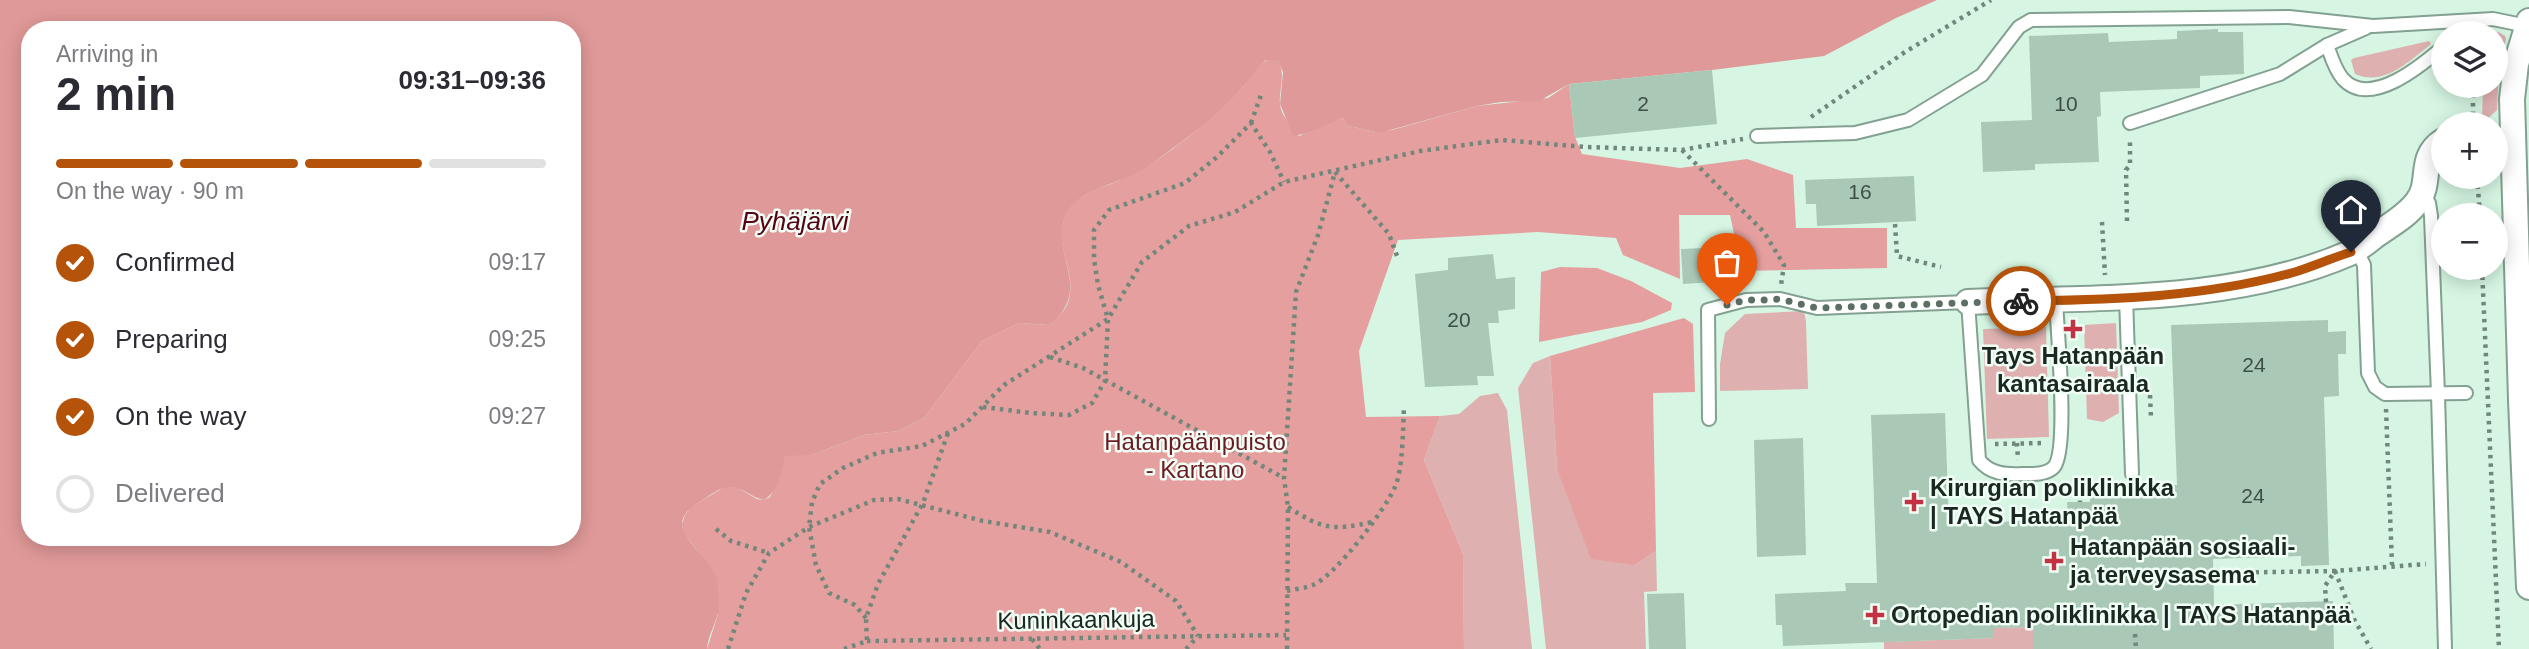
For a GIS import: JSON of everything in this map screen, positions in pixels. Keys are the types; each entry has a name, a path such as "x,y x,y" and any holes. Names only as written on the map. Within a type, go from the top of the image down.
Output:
{"street":[{"path":"2528,24 2519,50 2514,79 2512,148 2524,367 2529,572"},
{"path":"1968,302 2116,297 2231,286 2295,272 2351,252 2400,218 2418,202 2431,152"}],"lane":[{"path":"1757,136 1855,133 1919,115 1982,75 2020,27 2031,20 2289,17 2373,26 2493,19 2528,24"},
{"path":"2130,123 2280,74 2327,45 2373,26"},
{"path":"2327,45 2342,78 2353,86 2368,89 2396,82 2431,56"},
{"path":"2423,191 2428,198 2431,216 2445,649"},
{"path":"2351,252 2361,259 2364,265 2370,380 2385,394 2466,393"},
{"path":"2116,297 2132,474"},
{"path":"1709,419 1708,310 1746,300 1780,299 1817,308 1968,302 1977,455 1982,464 1996,473 2008,475 2046,472 2055,465 2059,457 2060,373 2056,300"}],"path":[{"path":"1804,121 1905,52 1991,0"},
{"path":"982,407 1031,414 1069,415 1092,403 1105,381 1108,319 1098,285 1094,259 1094,229 1109,209 1185,183 1217,157 1251,123 1262,92"},
{"path":"1251,123 1270,152 1284,182"},
{"path":"2127,221 2126,170 2130,165 2130,123"},
{"path":"866,618 855,605 828,593 816,565 809,527 812,502 820,484 843,468 877,453 922,446 965,424 1004,386 1108,319 1142,262 1189,226 1235,212 1284,182 1420,151 1502,139 1585,147 1682,149 1757,136"},
{"path":"1682,149 1764,232 1784,265 1780,299"},
{"path":"1335,172 1390,233 1396,256"},
{"path":"1287,649 1287,507 1284,478 1296,292 1318,235 1335,172"},
{"path":"2102,222 2116,297"},
{"path":"1895,224 1897,256 1941,268"},
{"path":"2483,280 2500,649"},
{"path":"1049,357 1083,368 1284,478"},
{"path":"1287,591 1314,584 1339,563 1373,522 1396,485 1404,407"},
{"path":"844,649 867,640 866,618 878,584 923,503 948,433"},
{"path":"2017,443 2018,461"},
{"path":"1988,444 2050,443"},
{"path":"2080,492 2080,502"},
{"path":"728,649 746,593 769,553 809,527 874,500 898,499 923,503 983,521 1049,532 1121,562 1176,601 1198,636 1186,649"},
{"path":"1287,507 1314,524 1343,528 1373,522"},
{"path":"716,529 731,541 769,553"},
{"path":"2213,573 2335,571 2442,564"},
{"path":"2326,602 2325,586 2335,571"},
{"path":"2335,571 2354,619 2371,649"},
{"path":"2135,634 2136,649"},
{"name":"Kuninkaankuja","path":"867,640 1286,635"},
{"path":"1032,639 1040,649"}],"shaded area":[{"path":"2429,41 2431,44 2396,70 2376,77 2355,74 2351,60"},
{"path":"2483,98 2498,98 2495,112 2482,112"},
{"path":"1804,311 1808,389 1720,391 1720,364 1725,333 1745,314"},
{"path":"2116,323 2119,413 2103,422 2087,419 2084,325"},
{"path":"2046,327 2049,437 1987,439 1983,329"},
{"path":"1550,356 1557,469 1635,565 1656,551 1657,591 1644,592 1646,649 1546,649 1518,388 1533,363"},
{"path":"1498,393 1507,410 1532,649 1464,649 1463,554 1424,460 1440,416 1459,414 1480,396"},
{"path":"2034,627 2034,649 1884,649 1884,642 1993,638 1993,628"}],"green space":[{"name":"Hatanpäänpuisto - Kartano","path":"1272,59 1278,61 1281,67 1282,112 1299,136 1344,118 1349,126 1375,132 1392,130 1477,106 1548,98 1569,84 1575,137 1582,154 1680,168 1747,159 1793,175 1796,228 1887,228 1887,268 1742,271 1730,215 1679,215 1680,279 1623,255 1616,238 1538,232 1398,240 1359,351 1366,417 1440,416 1424,460 1463,554 1464,649 707,649 718,614 701,555 683,533 682,524 691,507 726,486 738,488 757,499 770,497 780,477 785,455 812,455 864,435 898,431 924,418 982,341 1019,323 1049,325 1066,308 1070,293 1062,237 1063,225 1070,207 1086,195 1144,168 1173,149 1241,89 1259,66"},
{"path":"1560,267 1597,268 1631,281 1672,303 1671,310 1642,322 1539,342 1541,272"},
{"path":"1684,318 1693,324 1695,392 1653,393 1656,551 1635,565 1591,559 1557,469 1550,356"}],"water":[{"name":"Pyhäjärvi","path":"0,0 1937,0 1824,56 1569,84 1539,101 1477,106 1383,132 1349,126 1344,118 1310,132 1293,135 1280,104 1283,72 1278,61 1266,60 1231,100 1182,142 1142,170 1074,203 1063,226 1062,240 1070,283 1069,297 1063,311 1049,325 1019,323 982,341 924,418 898,431 864,435 812,455 785,456 776,487 764,500 734,487 726,487 688,511 682,521 683,531 713,569 717,580 718,613 707,649 0,649"}],"building":[{"path":"2218,29 2218,32 2243,32 2244,74 2200,76 2200,88 2100,92 2101,116 2097,117 2099,162 2035,164 2035,170 1983,172 1981,122 2032,120 2029,36 2108,33 2109,42 2177,39 2177,31"},
{"path":"1712,70 1717,124 1575,138 1569,84"},
{"path":"1914,176 1916,221 1817,226 1816,204 1806,204 1805,180"},
{"path":"1727,247 1729,281 1683,284 1681,249"},
{"path":"1493,254 1496,279 1515,277 1515,309 1498,311 1499,323 1488,323 1494,376 1477,376 1478,385 1425,387 1415,274 1448,270 1448,258"},
{"path":"2328,320 2328,332 2346,331 2346,354 2338,354 2339,396 2324,397 2329,565 2301,566 2301,556 2213,559 2214,605 2333,601 2334,649 2034,649 2034,627 1993,628 1994,638 1783,646 1782,625 1776,625 1775,594 1846,591 1845,583 1877,583 1871,415 1945,413 1949,524 2068,519 2067,502 2090,502 2090,487 2177,485 2171,325"},
{"path":"1803,438 1806,555 1757,557 1754,440"},
{"path":"1684,593 1686,649 1649,649 1647,594"}],"way so far":[{"path":"1727,305 1746,300 1780,299 1817,308 2021,301"}],"place":[{"name":"Tays Hatanpään kantasairaala","path":"2073,329"},
{"name":"Kirurgian poliklinikka | TAYS Hatanpää","path":"1914,502"},
{"name":"Hatanpään sosiaali- ja terveysasema","path":"2054,561"},
{"name":"Ortopedian poliklinikka | TAYS Hatanpää","path":"1875,615"}],"route":[{"path":"2021,301 2151,295 2231,286 2295,272 2351,252"}]}
